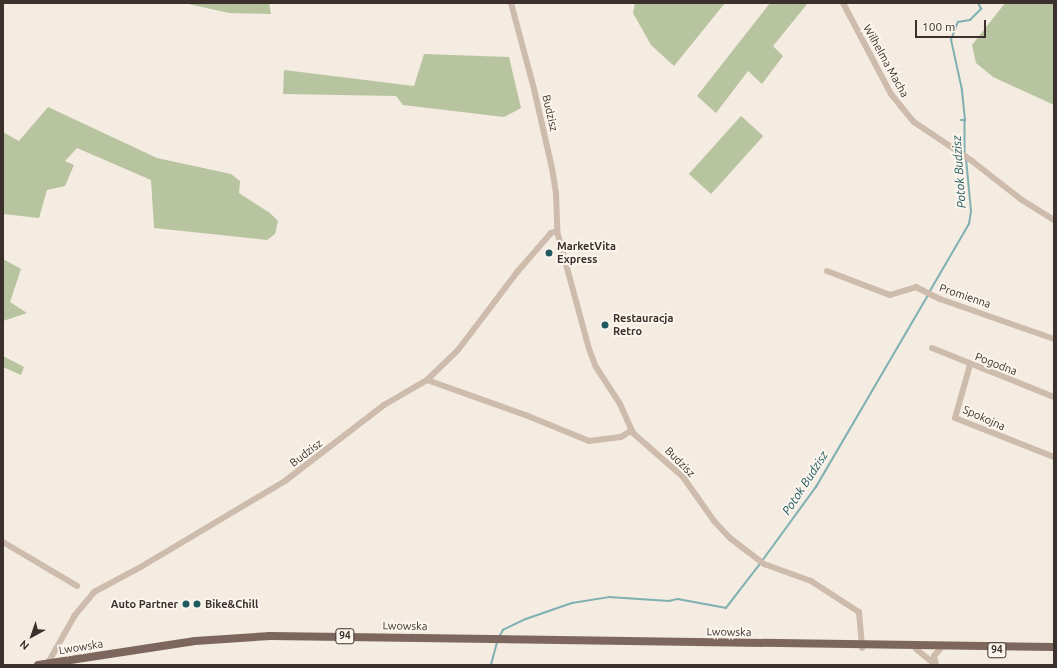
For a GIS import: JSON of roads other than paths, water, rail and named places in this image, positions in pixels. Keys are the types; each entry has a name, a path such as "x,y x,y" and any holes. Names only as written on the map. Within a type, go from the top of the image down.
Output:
{"main road":[{"name":"Lwowska","path":"48,663 195,641 270,636 495,638 862,646 1054,647"},
{"name":"Lwowska","path":"862,646 916,649 1054,652"},
{"name":"94","path":"60,665 93,656"},
{"name":"94","path":"38,665 48,663"}],"street":[{"name":"Budzisz","path":"511,3 534,89 552,168 556,194 557,230 590,354 620,404 632,430 683,477 720,528 762,562 811,581 852,606 861,616 862,646"},
{"name":"Wilhelma Macha","path":"843,3 896,102 919,126 966,157 1022,200 1054,220"},
{"name":"Budzisz","path":"48,663 84,601 94,592 285,481 384,405 427,380 458,350 518,271 551,233 557,230"},
{"name":"Promienna","path":"827,271 884,294 895,295 916,287 928,294 1054,339"},
{"name":"Pogodna","path":"932,348 970,365 1054,397"},
{"name":"Spokojna","path":"970,365 955,418 1054,457"},
{"path":"427,380 528,416 589,441 621,437 632,430"},
{"path":"3,542 77,586"},
{"path":"916,649 936,665"},
{"path":"936,665 934,656 940,649"}],"waterway":[{"path":"965,120 962,90 951,40 958,22 970,20 981,9 978,3"},
{"name":"Potok Budzisz","path":"961,120 965,120 965,155"},
{"name":"Potok Budzisz","path":"930,291 969,224 971,211 966,159"},
{"name":"Potok Budzisz","path":"762,561 816,487 928,295"},
{"name":"Potok Budzisz","path":"499,637 503,630 526,619 572,603 609,597 669,601 678,599 726,608 760,564"},
{"name":"Potok Budzisz","path":"491,665 497,643"}],"place":[{"name":"MarketVita Express","path":"549,253"},
{"name":"Restauracja Retro","path":"605,325"},
{"name":"Auto Partner","path":"186,604"},
{"name":"Bike&Chill","path":"197,604"}]}
